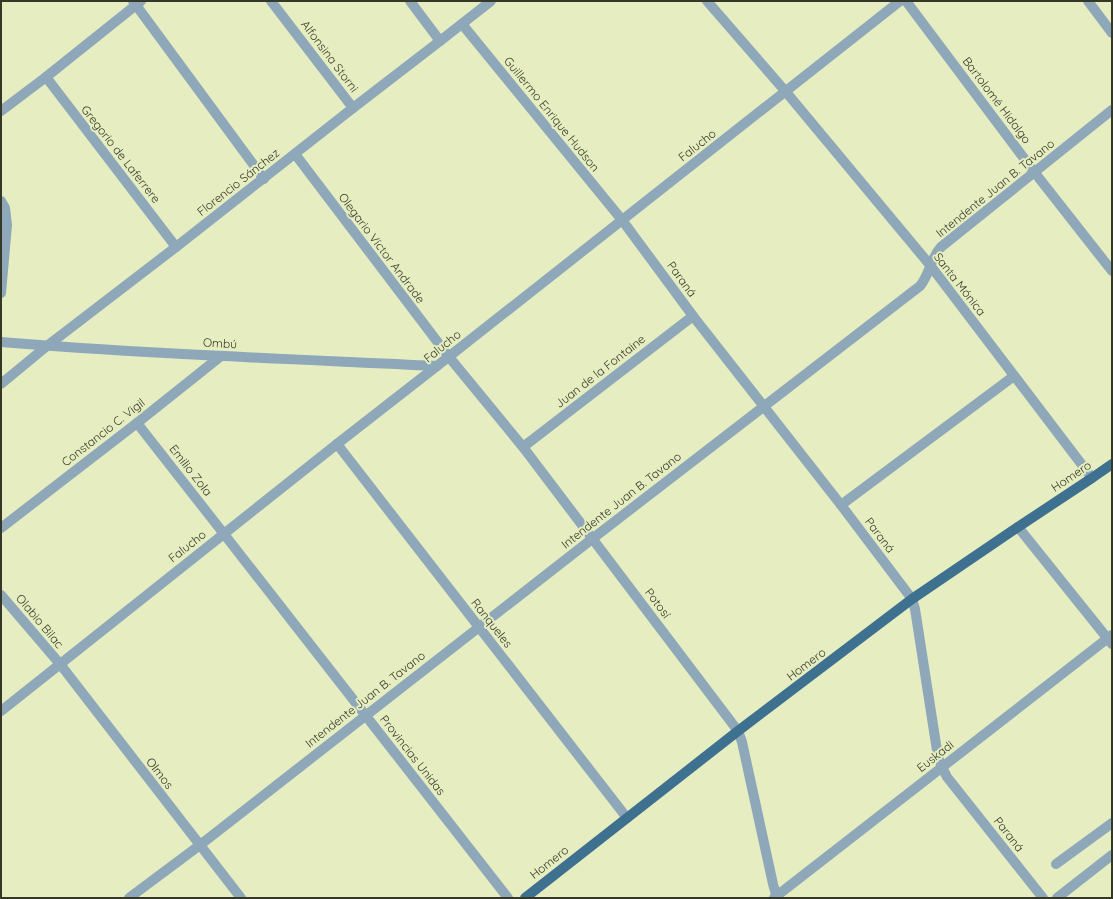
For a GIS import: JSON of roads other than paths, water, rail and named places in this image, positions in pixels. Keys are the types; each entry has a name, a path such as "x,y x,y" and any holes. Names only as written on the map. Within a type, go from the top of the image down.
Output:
{"main road":[{"name":"Homero","path":"525,898 738,731 912,599 1112,464"}],"street":[{"name":"Alfonsina Storni","path":"271,1 353,108"},
{"path":"410,1 440,41"},
{"name":"Florencio Sánchez","path":"1,384 47,346 264,179 491,1"},
{"name":"Falucho","path":"1,711 337,444 900,1"},
{"name":"Bartolomé Hidalgo","path":"906,1 1035,173 1112,270"},
{"path":"1088,1 1112,33"},
{"path":"1,111 46,77 137,2 264,179"},
{"name":"Santa Mónica","path":"708,2 786,92 930,265 1092,478"},
{"name":"Guillermo Enrique Hudson","path":"462,24 622,220"},
{"name":"Gregorio de Laferrere","path":"46,77 176,247"},
{"name":"Intendente Juan B. Tavano","path":"129,898 200,845 592,538 920,286 925,280 935,254 941,248 1112,110"},
{"name":"Olegario Víctor Andrade","path":"295,154 449,356"},
{"path":"1,201 5,208 7,225 1,292"},
{"name":"Paraná","path":"622,220 693,316 841,505 912,599 915,609 938,757 942,768 947,777 1042,898"},
{"name":"Juan de la Fontaine","path":"523,447 693,316"},
{"name":"Ombú","path":"1,342 221,356 437,366"},
{"name":"Constancio C. Vigil","path":"1,528 221,356"},
{"name":"Potosí","path":"449,356 523,447 738,731 743,747 776,898"},
{"path":"841,505 1014,376"},
{"name":"Emilio Zola","path":"137,423 224,534"},
{"name":"Ranqueles","path":"337,444 627,818"},
{"path":"1018,527 1111,639"},
{"name":"Provincias Unidas","path":"224,534 508,898"},
{"name":"Olabio Bilac","path":"1,595 60,664"},
{"name":"Euskadi","path":"776,898 942,768 1111,639"},
{"name":"Olmos","path":"60,664 241,898"},
{"path":"1056,864 1112,824"},
{"path":"1057,898 1112,855"}]}
